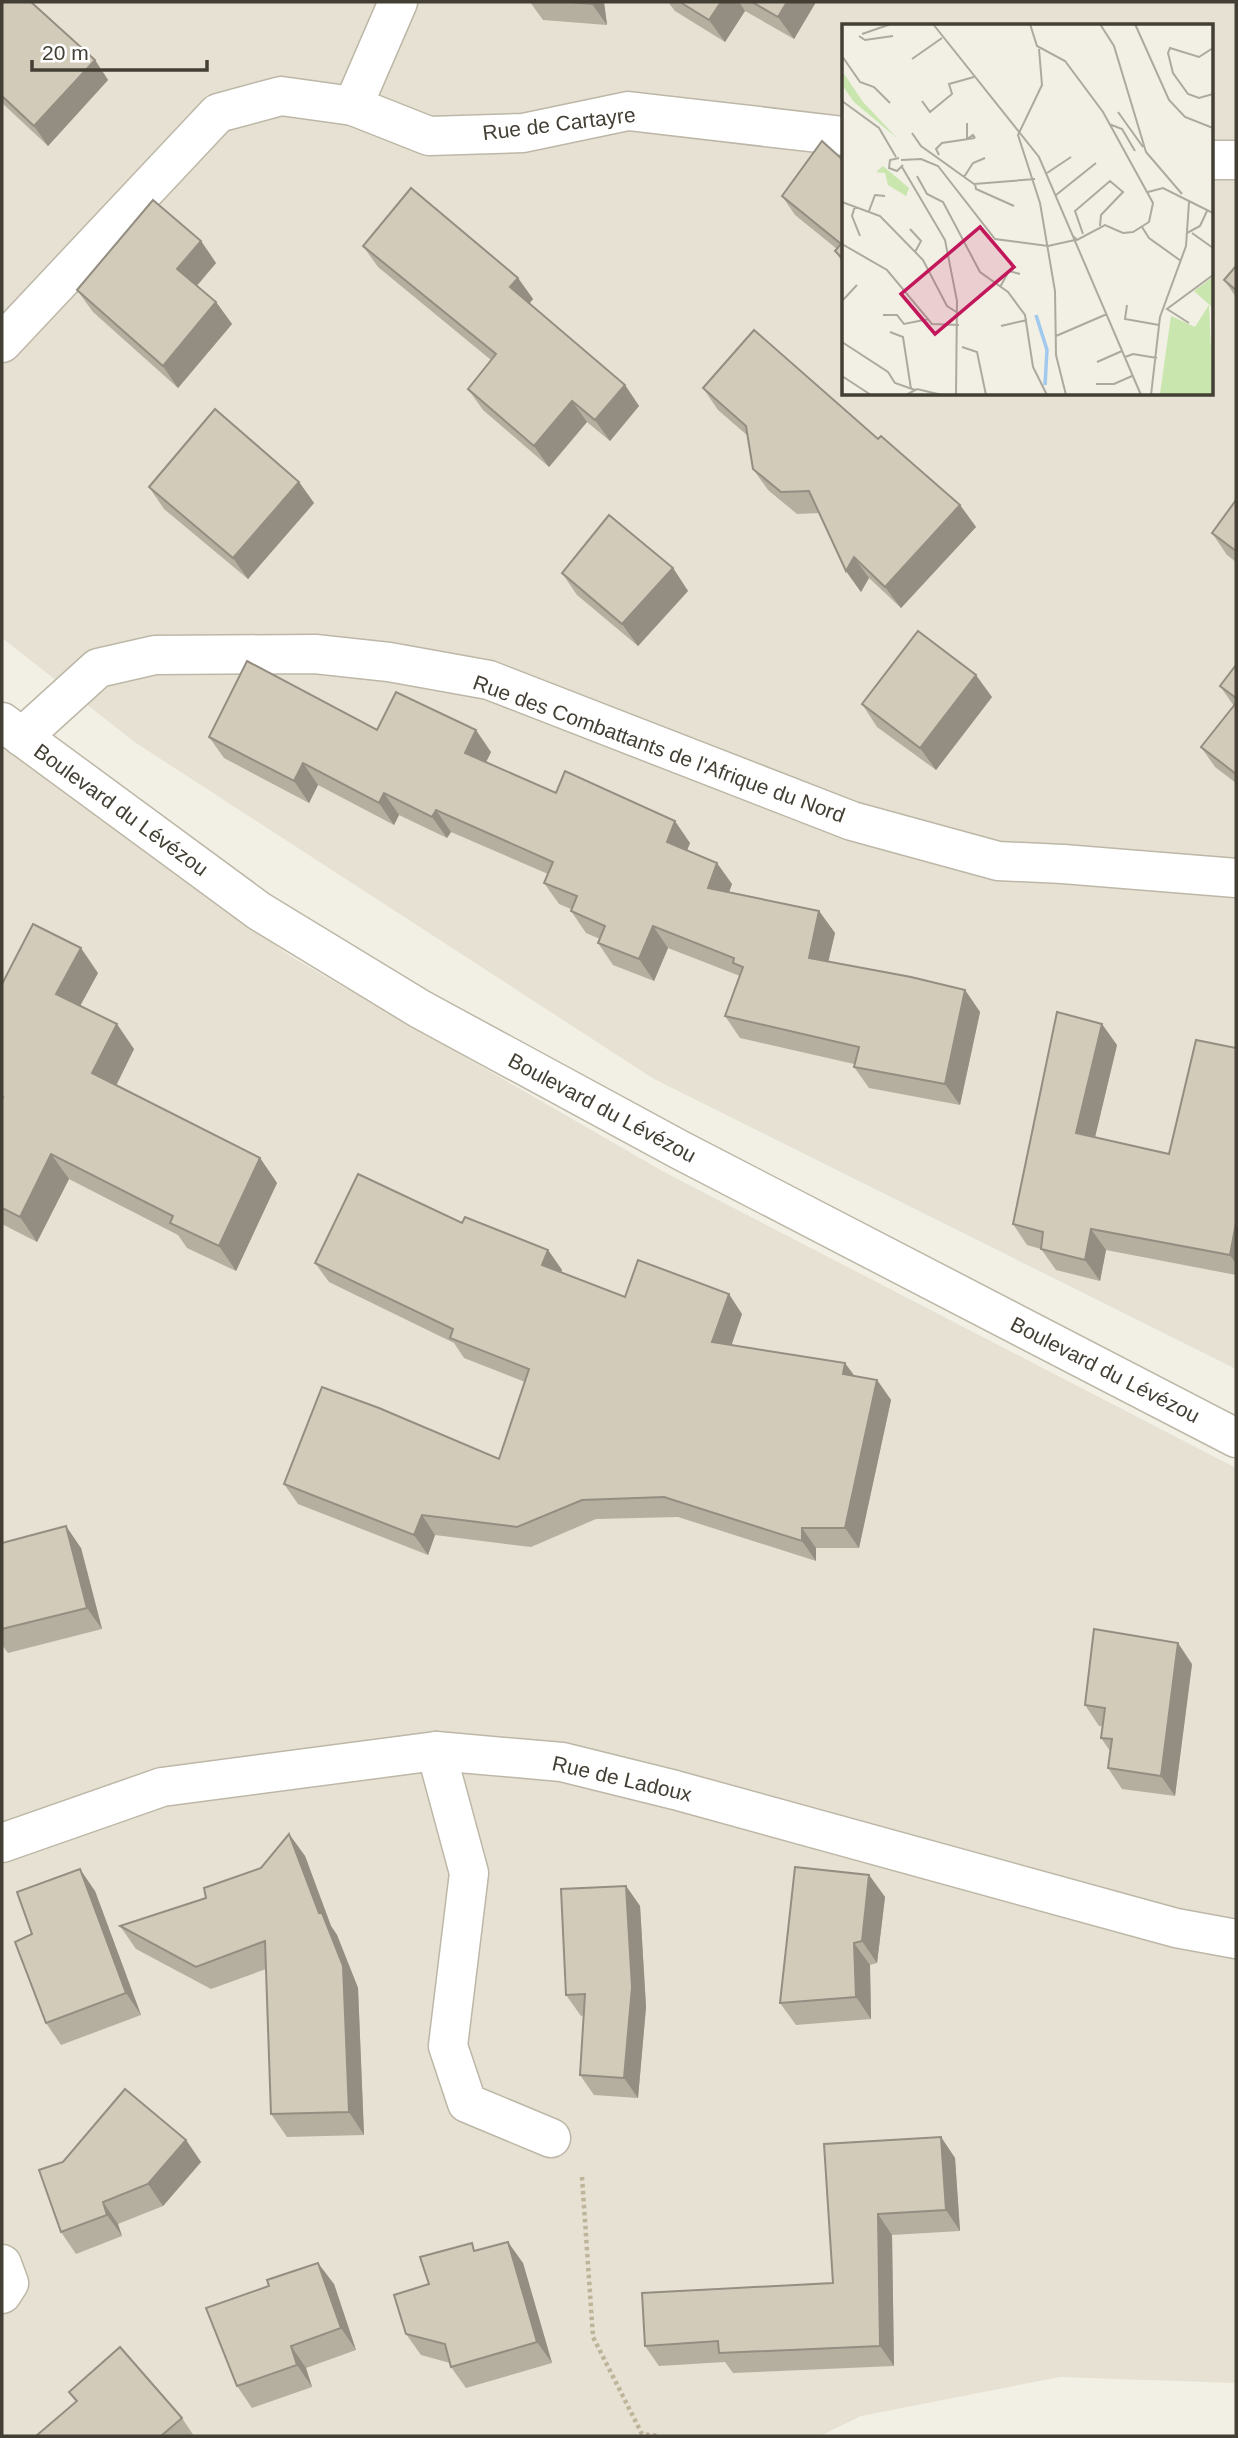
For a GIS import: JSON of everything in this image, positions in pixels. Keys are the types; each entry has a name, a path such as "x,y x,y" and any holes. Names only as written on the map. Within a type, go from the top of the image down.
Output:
{"street":[{"path":"353,106 398,2"},
{"name":"Rue de Cartayre","path":"2,342 218,113 281,96 353,106 429,136 523,133 628,111 842,136"},
{"path":"1214,160 1236,160"},
{"name":"Rue des Combattants de l'Afrique du Nord","path":"12,730 98,668 155,655 315,654 389,662 489,680 852,821 998,861 1063,863 1236,878"},
{"name":"Boulevard du Lévézou","path":"12,730 259,911 420,1009 692,1157 1236,1438"},
{"path":"436,1751 469,1873 448,2046 467,2103 551,2138"},
{"name":"Rue de Ladoux","path":"2,1843 162,1787 436,1751 562,1762 675,1790 1176,1928 1236,1939"},
{"path":"2,2264 9,2283 2,2294"}],"path":[{"path":"581,2164 593,2337 642,2434 659,2436"}],"shaded area":[{"path":"2,2 1236,2 1236,1369 654,1079 136,743 2,638"},
{"path":"2,742 290,956 664,1172 1236,1468 1236,2383 1060,2377 861,2416 820,2436 2,2436"}],"building":[{"path":"2,2 31,2 95,60 34,126 2,96"},
{"path":"680,2 721,2 709,20"},
{"path":"752,2 787,2 778,17"},
{"path":"822,141 842,159 842,258 835,251 841,244 782,196"},
{"path":"411,188 518,278 510,287 625,385 595,420 572,401 534,446 468,389 496,354 363,246"},
{"path":"153,200 201,241 177,269 216,302 163,366 77,290"},
{"path":"1236,266 1236,290 1224,280"},
{"path":"754,330 878,439 881,436 960,505 885,587 854,557 846,571 809,491 781,492 753,469 746,426 703,388"},
{"path":"215,409 299,482 233,558 149,487"},
{"path":"1236,500 1236,551 1212,533"},
{"path":"609,515 673,568 622,624 562,573"},
{"path":"918,631 976,675 920,748 862,704"},
{"path":"247,661 377,730 396,692 476,730 465,753 556,793 565,771 675,821 667,842 717,863 708,888 819,911 809,958 965,990 945,1084 854,1067 859,1047 725,1016 743,967 733,963 734,958 653,926 639,959 598,943 605,926 571,911 577,896 544,883 553,862 436,810 432,817 384,793 379,803 303,763 294,781 209,737"},
{"path":"1236,665 1236,698 1220,686"},
{"path":"1236,703 1236,774 1201,747"},
{"path":"33,924 81,948 56,994 117,1024 92,1073 260,1158 219,1246 170,1223 173,1216 51,1154 20,1217 2,1208 2,984"},
{"path":"1057,1012 1102,1024 1076,1133 1169,1154 1196,1040 1236,1048 1236,1223 1230,1255 1091,1229 1085,1260 1041,1249 1043,1232 1013,1224"},
{"path":"358,1174 462,1223 465,1217 548,1250 542,1265 625,1297 638,1260 729,1294 712,1342 845,1363 843,1374 877,1380 845,1528 802,1528 802,1541 664,1497 582,1500 517,1527 422,1515 414,1535 284,1484 322,1387 499,1459 529,1369 450,1338 453,1329 315,1263"},
{"path":"66,1526 87,1608 2,1629 2,1543"},
{"path":"1094,1629 1178,1643 1161,1776 1108,1768 1112,1739 1101,1738 1105,1708 1085,1705"},
{"path":"289,1834 319,1913 322,1913 343,1966 349,2112 271,2114 265,1941 196,1967 120,1926 206,1898 204,1888 261,1868"},
{"path":"795,1867 869,1875 862,1941 854,1943 856,1997 780,2003"},
{"path":"80,1869 126,1993 46,2023 15,1942 32,1934 17,1892"},
{"path":"626,1886 632,1987 624,2078 580,2075 585,1994 566,1995 561,1889"},
{"path":"125,2089 186,2140 148,2184 103,2202 107,2215 61,2232 39,2170 63,2162"},
{"path":"941,2137 946,2210 878,2214 880,2346 719,2353 718,2341 645,2346 642,2293 833,2283 824,2144"},
{"path":"508,2242 537,2342 451,2367 445,2344 406,2334 394,2295 429,2284 420,2257 472,2243 474,2251"},
{"path":"318,2263 341,2328 291,2346 297,2365 237,2386 206,2308 269,2286 267,2280"},
{"path":"120,2347 182,2418 161,2436 36,2436 77,2401 69,2392"}]}
